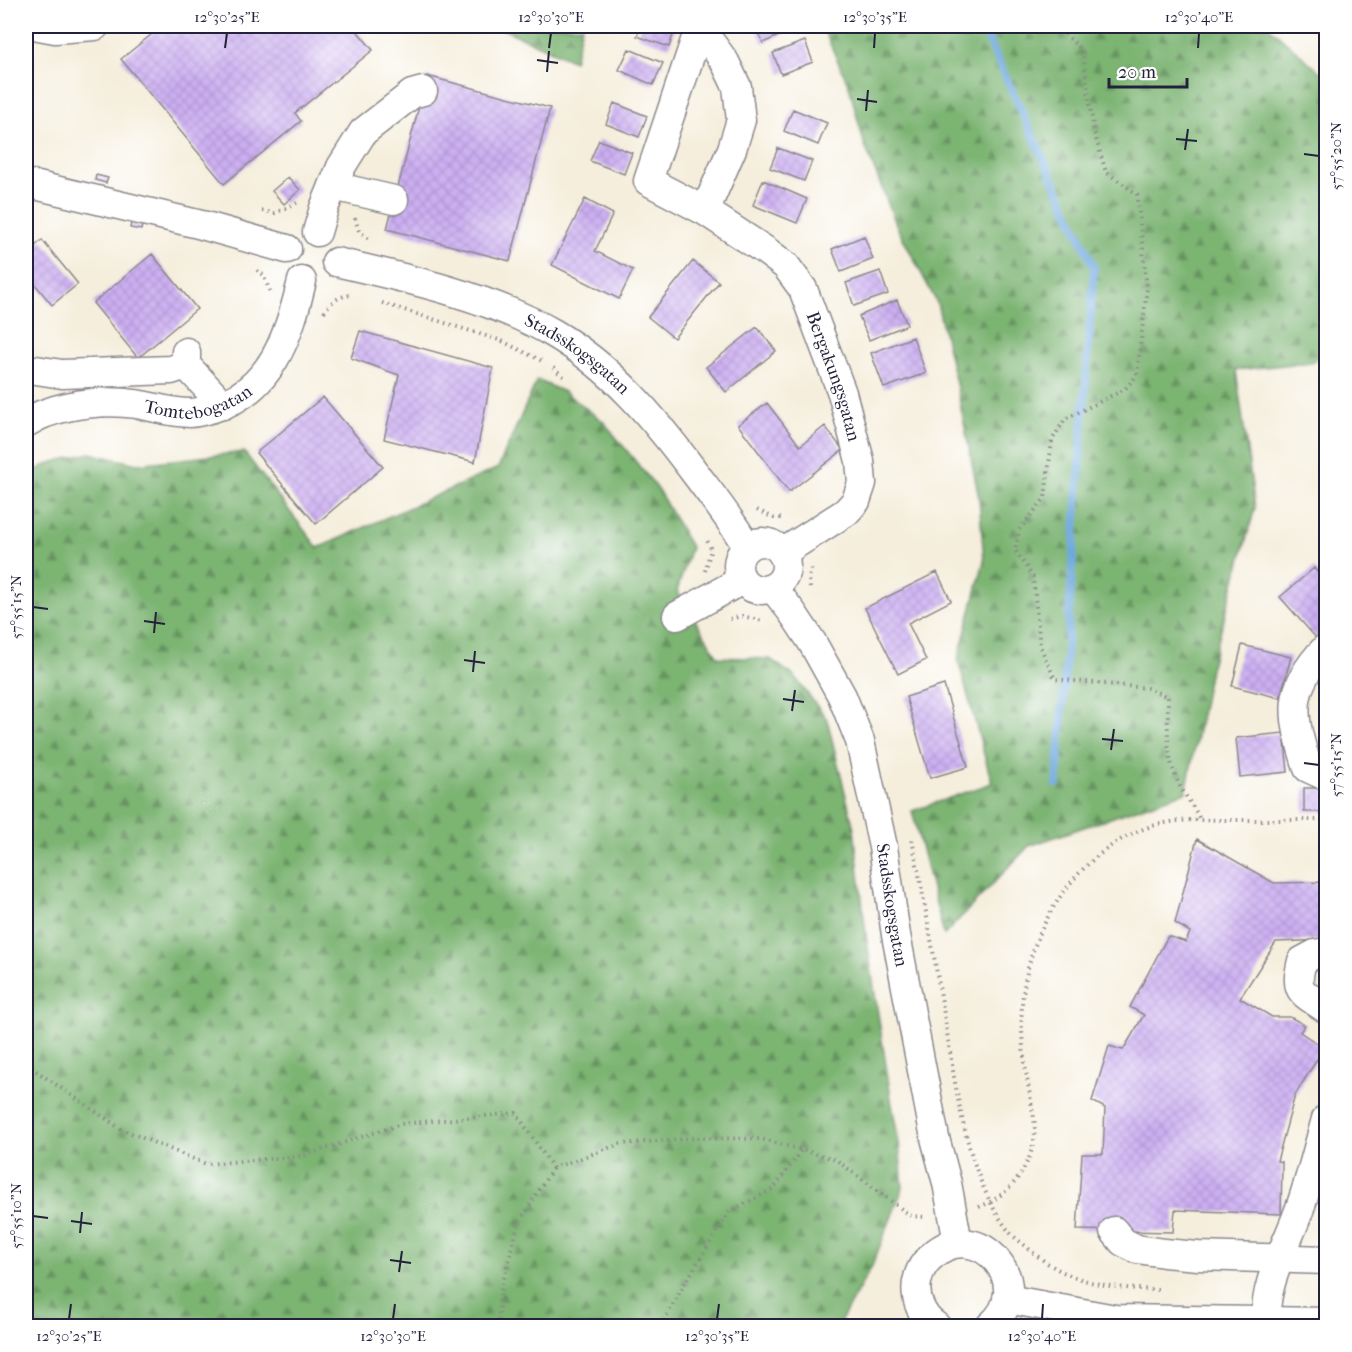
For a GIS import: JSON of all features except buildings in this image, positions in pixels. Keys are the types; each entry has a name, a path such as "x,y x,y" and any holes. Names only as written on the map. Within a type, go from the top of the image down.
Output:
{"street":[{"path":"39,26 55,30 94,26"},
{"name":"Bergakungsgatan","path":"705,211 732,149 741,120 738,87 725,62 709,40 696,38 648,181 705,211 786,266 803,289 842,393 860,461 862,483 856,501 846,512 782,552"},
{"path":"317,232 321,215 341,167 363,132 412,93 423,91"},
{"path":"26,183 202,225 287,249"},
{"path":"333,186 394,200"},
{"path":"317,232 332,243 336,252 336,262 330,275 321,281 312,283 302,281 287,267 285,257 287,249 292,239 301,233 317,232"},
{"name":"Stadsskogsgatan","path":"336,262 490,304 545,329 589,357 621,384 657,422 747,547"},
{"name":"Tomtebogatan","path":"26,423 45,413 85,404 122,403 192,413 224,405 240,397 256,384 272,365 292,321 302,281"},
{"path":"36,370 62,374 171,370 186,359 224,405"},
{"path":"755,543 768,543 782,552 786,561 786,570 783,579 773,588 756,590 742,580 738,571 738,562 747,547 755,543"},
{"path":"677,616 742,580"},
{"name":"Stadsskogsgatan","path":"773,588 812,642 842,696 860,741 883,846 896,935 935,1138 956,1231"},
{"path":"1326,648 1312,663 1300,685 1295,705 1297,731 1308,768 1326,774"},
{"path":"1326,952 1315,954 1302,961 1297,980 1301,991 1326,1008"},
{"path":"1266,1324 1270,1280 1298,1215 1326,1119"},
{"path":"926,1324 916,1290 922,1268 956,1231 997,1260 1006,1274 1007,1299 1002,1314 990,1326"},
{"path":"1114,1231 1123,1242 1137,1249 1198,1256 1326,1260"},
{"path":"1007,1299 1115,1319 1266,1324 1326,1322"}],"path":[{"path":"1056,26 1082,50 1094,132 1106,172 1137,194 1147,288 1137,375 1125,389 1065,419 1052,440 1045,498 1020,530 1015,550 1033,577 1040,646 1054,679 1147,688 1168,697 1167,752 1170,764 1200,820"},
{"path":"262,212 275,213 300,202"},
{"path":"355,217 359,231 370,240"},
{"path":"249,267 263,275 269,285 270,294"},
{"path":"326,310 334,300 341,297 360,297"},
{"path":"380,303 502,340 548,364 574,384"},
{"path":"702,530 711,549 705,569 707,581 730,620 742,616 760,619 771,627 792,612"},
{"path":"498,1326 500,1294 518,1224 553,1168 620,1144 696,1138 761,1138 835,1160 911,1216 956,1231 1019,1179 1029,1161 1035,1138 1021,1012 1024,987 1034,947 1053,909 1077,875 1094,858 1120,840 1146,828 1175,821 1326,820"},
{"path":"26,1064 121,1129 206,1164 303,1156 401,1124 516,1113 553,1168"},
{"path":"661,1326 729,1212 773,1189 802,1150"}],"green space":[{"path":"496,26 582,26 574,61"},
{"path":"822,26 1268,26 1326,77 1326,348 1312,362 1236,370 1255,508 1210,669 1186,792 1029,846 944,935 912,811 992,783 958,660 984,561 979,498 937,303 898,229 864,143 849,86"},
{"path":"537,380 564,392 603,421 657,488 691,547 677,591 718,657 770,659 794,676 827,719 854,829 866,935 899,1142 903,1188 872,1266 838,1326 26,1326 26,475 50,463 90,453 137,464 244,452 318,548 498,468"}],"waterway":[{"path":"982,26 1094,267 1057,784"}]}
